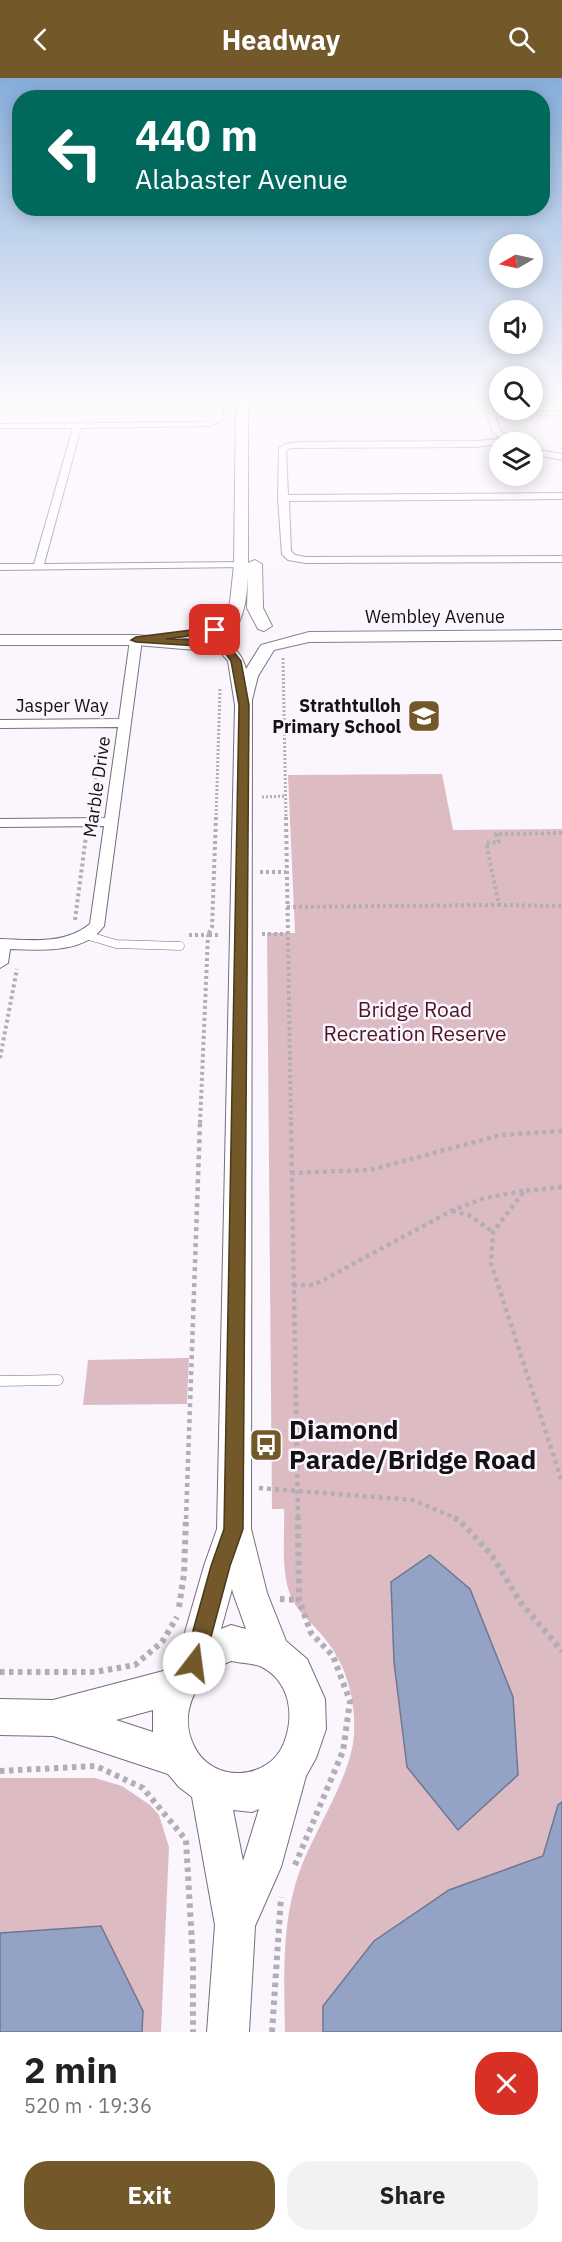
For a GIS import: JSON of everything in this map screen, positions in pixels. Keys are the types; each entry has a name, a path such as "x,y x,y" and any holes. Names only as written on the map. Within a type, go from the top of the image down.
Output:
{"street":[{"path":"38,567 59,493"},
{"path":"241,493 241,566 236,610 227,627 217,635 217,639 236,661 244,705"},
{"path":"255,493 255,608 277,638 250,676 244,705 234,1529 250,1593 272,1651"},
{"path":"284,493 286,552 288,556 297,560 562,559"},
{"path":"284,498 562,496"},
{"path":"0,567 241,566"},
{"name":"Wembley Avenue","path":"136,640 250,623 309,637 562,635"},
{"name":"Wembley Avenue","path":"136,640 224,647 251,652 309,637"},
{"path":"0,640 136,640"},
{"name":"Marble Drive","path":"86,936 97,926 136,640"},
{"name":"Jasper Way","path":"0,724 124,723"},
{"path":"0,823 111,822"},
{"path":"0,963 2,944 63,944 86,936"},
{"path":"234,1529 186,1673 171,1708 172,1734 180,1759 192,1774 208,1786 229,1793 251,1792 271,1785 289,1770"},
{"path":"0,1718 53,1718 135,1697 186,1673 211,1650 231,1643 252,1644 272,1651 289,1664 302,1682 308,1704 309,1727 302,1750 289,1770 261,1867 235,1925"},
{"path":"53,1718 180,1759"},
{"path":"208,1786 235,1925 228,2032"}],"lane":[{"path":"86,936 116,944 180,946"},
{"path":"0,1381 58,1380"}],"path":[{"path":"287,652 283,659 299,1600 311,1633 333,1656 350,1701 344,1751 293,1868"},
{"path":"76,834 87,834 104,723"},
{"path":"500,905 486,843 499,842 496,834 562,833"},
{"path":"287,907 562,906"},
{"path":"0,1672 95,1672 135,1665 162,1642 178,1615 184,1574 208,935"},
{"path":"0,1058 17,966"},
{"path":"291,1173 370,1170 501,1136 562,1131"},
{"path":"293,1285 314,1285 451,1211 484,1198 562,1187"},
{"path":"524,1191 493,1232 491,1263 562,1482"},
{"path":"451,1211 469,1215 493,1232"},
{"path":"234,1486 413,1500 459,1521 491,1554 521,1603 562,1651"},
{"path":"0,1770 96,1766 143,1788 186,1840 193,1961 193,2032"},
{"path":"272,2032 281,1896 285,1887"}],"green space":[{"name":"Bridge Road Recreation Reserve","path":"442,774 453,830 562,829 562,2032 285,2032 285,1950 294,1889 307,1854 340,1785 351,1751 354,1721 348,1681 337,1656 295,1604 288,1589 284,1566 284,1509 272,1509 267,933 295,933 288,775"},
{"path":"189,1358 187,1404 83,1405 88,1360"},
{"path":"0,1778 95,1778 122,1786 150,1805 159,1815 169,1847 161,2032 0,2032"}],"water":[{"path":"430,1555 470,1589 513,1697 518,1775 458,1830 407,1767 394,1662 391,1582"},
{"path":"562,1802 562,2032 323,2032 323,2006 374,1941 449,1890 543,1856 558,1805"},
{"path":"101,1926 143,2011 142,2032 0,2032 0,1933"}],"place":[{"name":"Strathtulloh Primary School","path":"424,716"},
{"name":"Diamond Parade/Bridge Road","path":"266,1445"}],"route":[{"path":"194,1663 220,1566 234,1529 244,705 239,670 236,661 226,648 199,643 136,640 215,630"}]}
